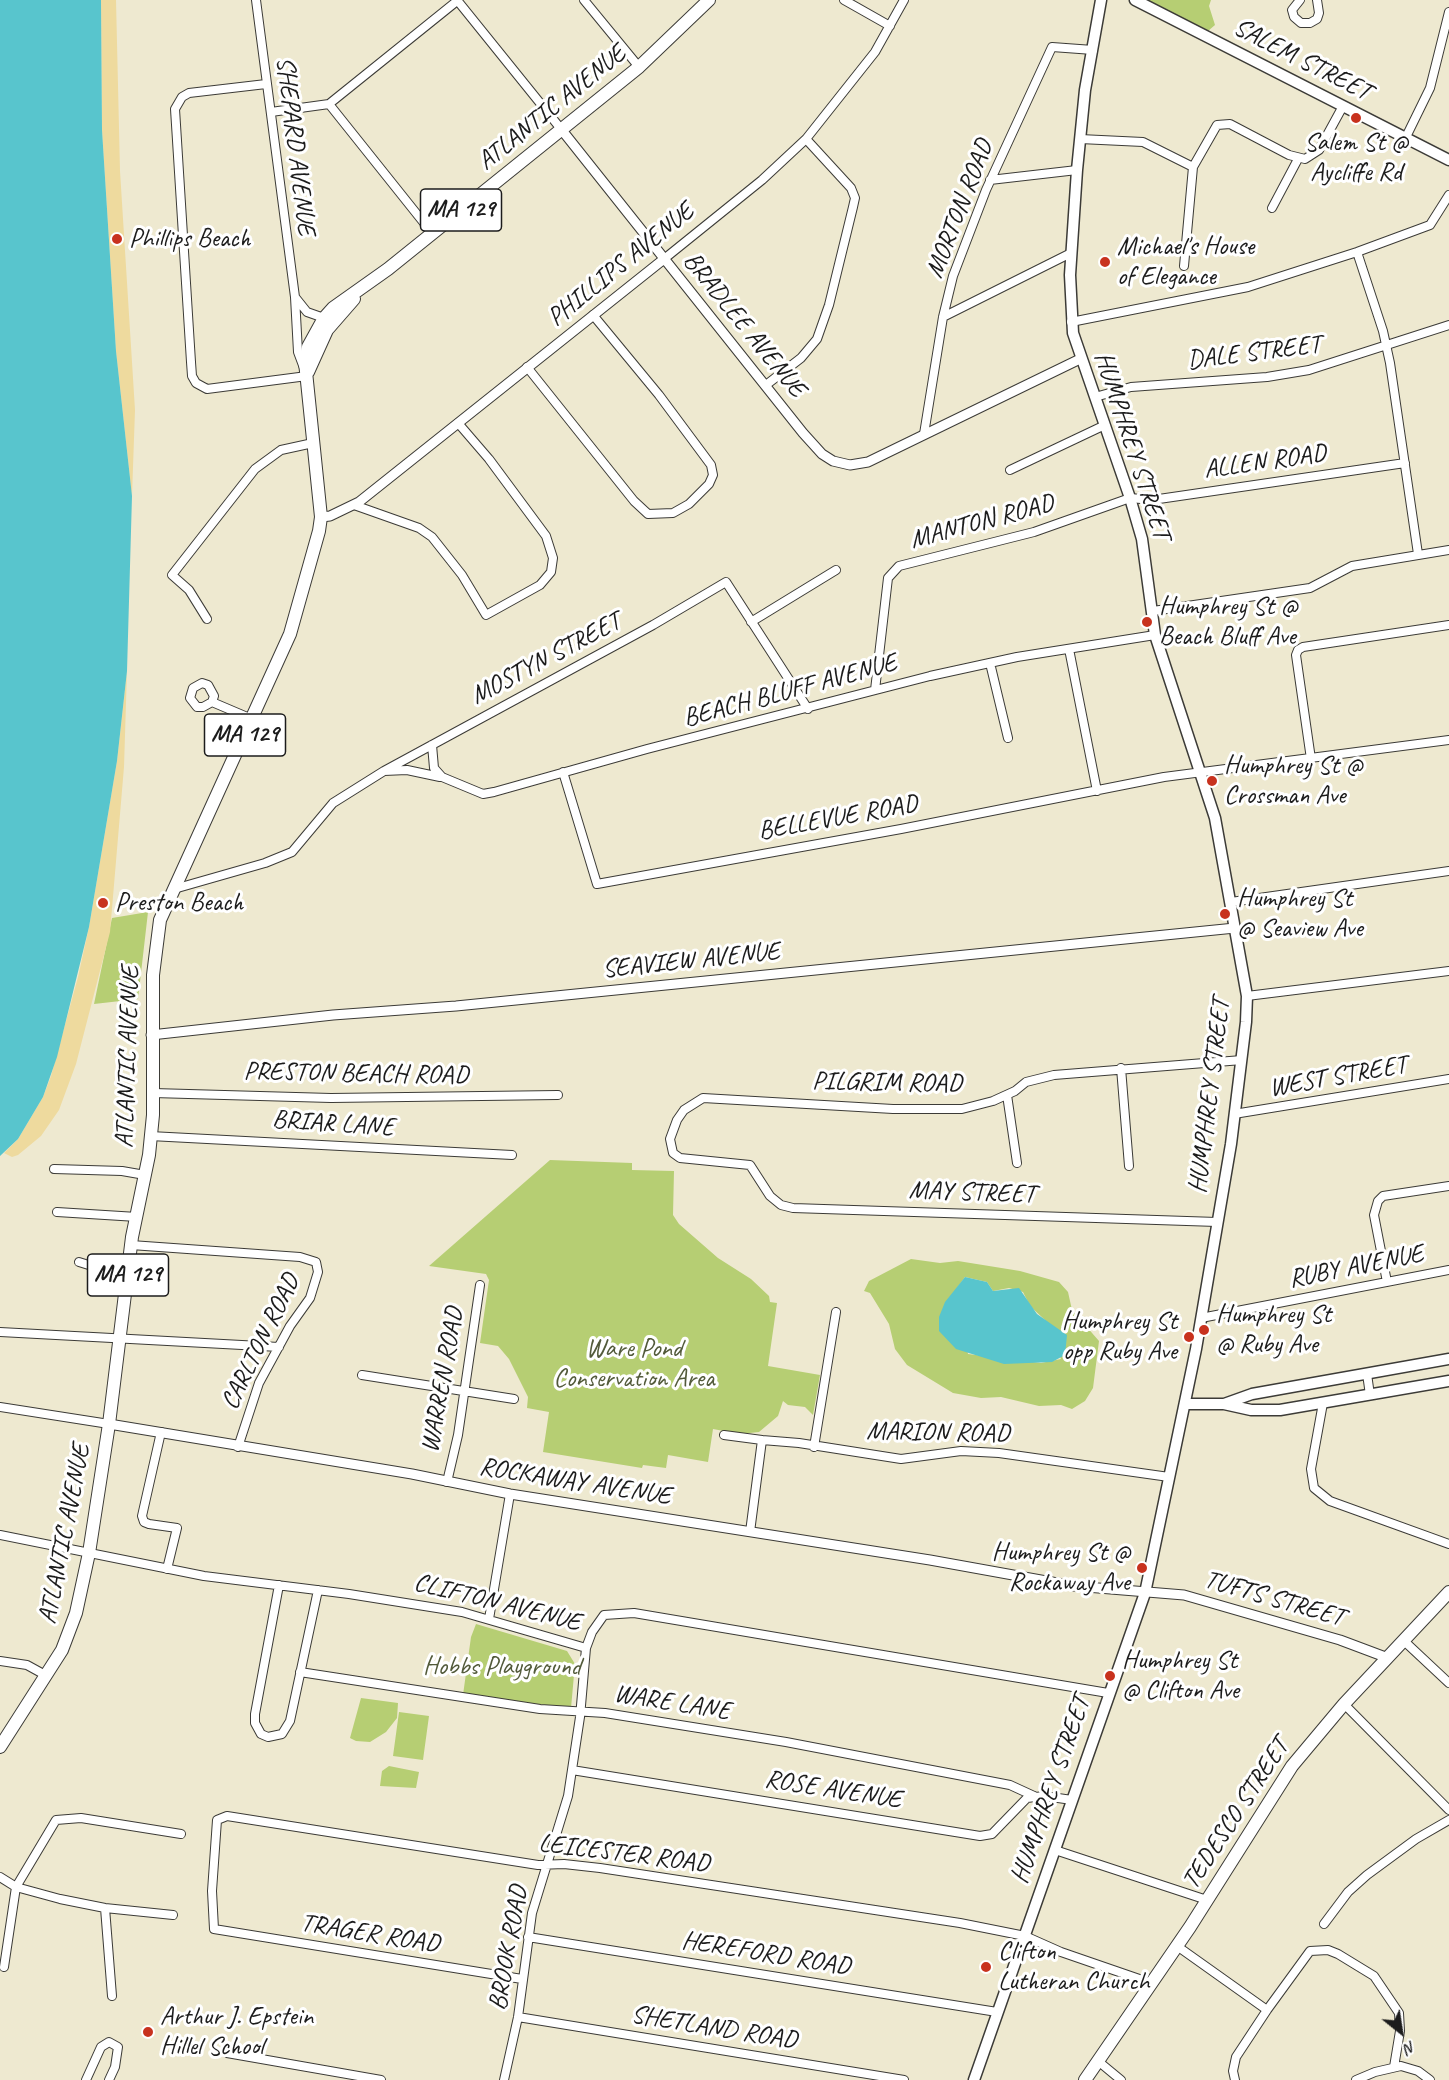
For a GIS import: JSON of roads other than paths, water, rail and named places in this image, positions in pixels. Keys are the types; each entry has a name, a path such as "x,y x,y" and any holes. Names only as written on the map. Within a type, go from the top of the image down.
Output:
{"main road":[{"name":"ATLANTIC AVENUE","path":"0,1747 47,1676 69,1634 90,1553 136,1217 150,1136 153,1093 151,1035 156,939 160,920 290,634 315,548 321,517 305,362 308,346 324,318 343,301 362,290 639,67 709,0"},
{"name":"HUMPHREY STREET","path":"975,2080 1108,1693 1123,1661 1145,1593 1201,1318 1242,1060 1247,996 1219,836 1201,772 1173,695 1155,635 1142,539 1105,425 1080,359 1071,322 1071,253 1077,170 1085,90 1101,0"},
{"name":"SALEM STREET","path":"1135,0 1449,160"},
{"name":"ATLANTIC AVENUE","path":"307,376 327,330 362,290"},
{"path":"1224,1404 1252,1395 1449,1359"},
{"path":"1185,1404 1224,1404 1267,1411 1449,1381"},
{"name":"TEDESCO STREET","path":"1085,2080 1207,1900 1283,1778 1344,1704 1449,1592"}],"street":[{"name":"SHEPARD AVENUE","path":"256,0 295,297 298,352 307,376"},
{"path":"271,112 329,104 457,0"},
{"name":"BRADLEE AVENUE","path":"457,0 822,454 840,464 868,462 1080,359"},
{"path":"584,0 639,67"},
{"path":"844,0 890,26"},
{"name":"PHILLIPS AVENUE","path":"321,517 330,516 354,505 754,186 806,139 868,61 904,0"},
{"path":"1300,0 1292,10 1294,17 1301,23 1310,23 1317,19 1319,13 1317,0"},
{"path":"1406,137 1430,88 1449,12"},
{"name":"MORTON ROAD","path":"924,434 943,317 972,221 990,180 1052,47 1093,50"},
{"path":"266,84 189,93 182,97 175,109 192,376 196,383 207,389 307,376"},
{"path":"329,104 432,233"},
{"path":"1184,266 1193,167 1217,125 1223,122 1298,159 1305,159 1315,155 1343,106"},
{"path":"766,386 801,358 817,339 829,305 855,198 851,188 806,139"},
{"path":"1080,139 1143,142 1193,167"},
{"path":"1272,208 1298,159"},
{"path":"990,180 1077,170"},
{"path":"1071,322 1248,287 1357,252 1430,225 1449,195"},
{"path":"1357,252 1386,346 1418,554"},
{"path":"943,317 1071,253"},
{"path":"295,297 307,312 324,318"},
{"path":"527,367 634,501 648,514 673,513 701,493 713,476 707,459 659,395 593,315"},
{"name":"DALE STREET","path":"1095,397 1131,387 1285,375 1329,365 1449,325"},
{"path":"354,505 419,528 432,537 462,575 486,615 540,585 551,572 553,558 546,536 489,459 458,423"},
{"path":"1010,470 1105,425"},
{"path":"207,619 189,590 172,575 255,469 281,450 313,443"},
{"name":"ALLEN ROAD","path":"1130,498 1152,500 1405,463"},
{"name":"MANTON ROAD","path":"875,690 888,578 899,566 1034,532 1130,498"},
{"path":"1153,611 1310,588 1352,566 1449,550"},
{"path":"808,708 751,622 836,570"},
{"name":"MOSTYN STREET","path":"384,771 653,625 726,582 751,622"},
{"path":"1311,759 1297,664 1298,650 1303,647 1449,625"},
{"name":"BEACH BLUFF AVENUE","path":"384,771 413,771 442,777 483,794 875,690 990,663 1155,635"},
{"path":"1069,648 1097,791"},
{"path":"990,663 1008,738"},
{"path":"212,702 252,719"},
{"name":"BELLEVUE ROAD","path":"563,772 597,884 1201,772 1449,740"},
{"path":"432,745 434,768 442,777"},
{"path":"174,889 266,863 292,852 333,803 384,771"},
{"path":"1231,902 1449,870"},
{"name":"SEAVIEW AVENUE","path":"151,1035 333,1015 456,1006 1234,928"},
{"path":"1247,996 1449,971"},
{"name":"PILGRIM ROAD","path":"746,1163 680,1158 673,1153 670,1139 673,1128 684,1110 703,1098 923,1110 978,1106 1007,1095 1037,1078 1120,1068 1242,1060"},
{"path":"1120,1068 1129,1166"},
{"name":"WEST STREET","path":"1234,1114 1449,1079"},
{"name":"PRESTON BEACH ROAD","path":"153,1093 331,1098 558,1095"},
{"path":"1007,1095 1017,1162"},
{"name":"BRIAR LANE","path":"150,1136 512,1155"},
{"name":"MAY STREET","path":"746,1163 752,1167 770,1196 781,1204 793,1208 1217,1222"},
{"path":"54,1169 122,1171 145,1175"},
{"path":"1387,1282 1374,1215 1378,1201 1383,1196 1449,1186"},
{"path":"57,1212 136,1217"},
{"name":"CARLTON ROAD","path":"132,1245 300,1257 316,1262 318,1272 310,1298 259,1383 238,1447"},
{"path":"79,1262 128,1277"},
{"name":"RUBY AVENUE","path":"1201,1318 1449,1270"},
{"name":"WARREN ROAD","path":"447,1482 458,1435 480,1285"},
{"path":"814,1447 836,1312"},
{"path":"0,1332 279,1347"},
{"path":"1367,1374 1370,1395"},
{"path":"362,1375 464,1389 514,1399"},
{"path":"1323,1403 1310,1478 1320,1495 1449,1544"},
{"name":"ROCKAWAY AVENUE","path":"0,1407 160,1432 510,1494 1074,1586 1145,1593"},
{"path":"160,1432 142,1516 144,1522 148,1524 177,1528 167,1569"},
{"name":"MARION ROAD","path":"724,1435 901,1459 961,1451 999,1453 1168,1477"},
{"path":"750,1532 762,1440"},
{"path":"489,1619 510,1494"},
{"name":"CLIFTON AVENUE","path":"0,1535 167,1569 414,1603 489,1619 586,1648 592,1632 604,1615 634,1613 1108,1693"},
{"path":"279,1585 255,1714 255,1723 261,1734 275,1736 286,1730 318,1590"},
{"name":"TUFTS STREET","path":"1145,1593 1184,1595 1340,1640 1388,1658"},
{"path":"1403,1640 1449,1683"},
{"name":"BROOK ROAD","path":"504,2080 518,2017 528,1937 537,1891 548,1865 561,1822 572,1770 581,1711 586,1648"},
{"path":"0,1660 27,1665 47,1676"},
{"name":"WARE LANE","path":"300,1672 529,1708 581,1711 907,1763 1010,1785 1035,1796"},
{"path":"1344,1704 1449,1810"},
{"name":"ROSE AVENUE","path":"572,1770 980,1836 992,1834 1024,1799 1035,1796"},
{"path":"1035,1796 1072,1800"},
{"path":"4,1967 16,1887 56,1820 81,1818 181,1834"},
{"name":"LEICESTER ROAD","path":"214,1928 214,1857 216,1820 219,1818 249,1820 548,1865 600,1868 960,1923 1024,1936 1061,1952 1150,1983"},
{"path":"1324,1924 1348,1892 1367,1875 1416,1839 1449,1820"},
{"path":"1055,1851 1207,1900"},
{"path":"0,1877 16,1887 105,1908 173,1915"},
{"path":"105,1908 112,1996"},
{"name":"TRAGER ROAD","path":"214,1928 255,1938 522,1979"},
{"name":"HEREFORD ROAD","path":"528,1937 997,2012"},
{"path":"1176,1946 1267,2010"},
{"path":"1235,2080 1233,2071 1236,2057 1304,1956 1318,1949 1328,1950 1364,1968 1387,1993 1400,2020 1394,2067"},
{"name":"SHETLAND ROAD","path":"518,2017 904,2080"},
{"path":"86,2080 100,2047 109,2042 118,2047 115,2067 109,2080"},
{"path":"227,2053 381,2080"},
{"path":"1098,2061 1121,2080"},
{"path":"1356,2080 1394,2067 1408,2068 1430,2080"}],"water":[{"path":"0,0 101,0 102,130 116,351 132,496 127,671 117,761 89,927 57,1057 43,1097 18,1139 0,1156"},
{"path":"965,1277 987,1282 993,1291 1019,1288 1037,1314 1067,1335 1065,1355 1052,1362 1004,1364 956,1349 939,1331 939,1317 945,1302"}],"place":[{"name":"Salem St @ Aycliffe Rd","path":"1356,118"},
{"name":"Phillips Beach","path":"117,239"},
{"name":"Michael's House of Elegance","path":"1105,262"},
{"name":"Humphrey St @ Beach Bluff Ave","path":"1147,622"},
{"name":"Humphrey St @ Crossman Ave","path":"1212,781"},
{"name":"Preston Beach","path":"103,903"},
{"name":"Humphrey St @ Seaview Ave","path":"1225,914"},
{"name":"Humphrey St @ Ruby Ave","path":"1204,1330"},
{"name":"Humphrey St opp Ruby Ave","path":"1189,1337"},
{"name":"Humphrey St @ Rockaway Ave","path":"1142,1568"},
{"name":"Humphrey St @ Clifton Ave","path":"1110,1676"},
{"name":"Clifton Lutheran Church","path":"986,1967"},
{"name":"Arthur J. Epstein Hillel School","path":"148,2032"}],"park label":[{"name":"Ware Pond Conservation Area","path":"634,1364"},
{"name":"Hobbs Playground","path":"502,1667"}]}
